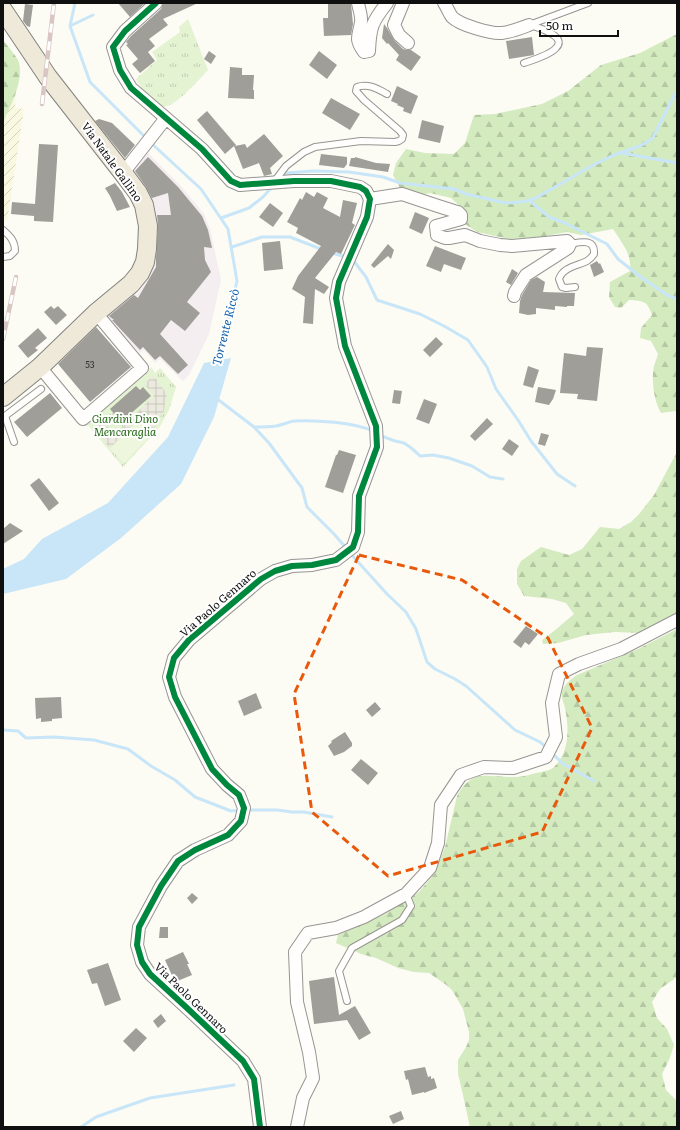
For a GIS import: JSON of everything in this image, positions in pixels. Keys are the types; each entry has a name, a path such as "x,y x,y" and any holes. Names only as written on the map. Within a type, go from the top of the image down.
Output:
{"main road":[{"name":"Via Natale Gallino","path":"6,11 48,77 138,193 144,205 147,216 148,236 145,262 140,273 131,284 96,313 40,367 16,395"}],"street":[{"path":"156,3 125,31 112,47 120,70 131,88 164,121 202,149 231,181 240,185 294,181 331,181 360,187 366,191 370,199 402,194 458,212 461,215 461,219 436,226 437,234 445,238 465,235 480,241 512,246 568,241 570,244 568,248 526,275 514,296"},
{"path":"358,3 362,21 357,36 360,47 364,52 369,51 370,32 375,18 387,3"},
{"path":"403,3 394,25 399,35 408,43"},
{"path":"444,3 452,16 460,22 484,31 503,33 529,26"},
{"path":"123,173 164,121"},
{"name":"Via Paolo Gennaro","path":"260,1127 254,1078 243,1061 150,974 142,962 137,945 139,927 160,886 178,861 195,850 228,835 241,821 244,808 239,795 212,769 175,697 169,677 174,658 189,640 260,579 275,571 292,566 312,565 336,560 353,547 358,532 359,496 377,447 376,426 345,346 336,298 339,282 367,217 370,199"},
{"path":"40,367 83,419 142,368 96,313"},
{"path":"296,1127 303,1098 313,1078 309,1052 297,1002 295,952 308,933 336,928 357,920 406,894 430,868 438,843 441,805 461,775 484,767 514,768 546,757 556,737 552,703 559,674 578,664 620,649 677,620"}],"lane":[{"path":"529,26 588,3"},
{"path":"524,63 542,57 556,49 558,45 556,37 552,34 537,27 529,26"},
{"path":"273,183 286,166 304,152 315,147 361,141 395,142 402,139 403,135 400,131 364,100 356,91 357,87 365,85 376,88 387,94"},
{"path":"3,230 10,236 15,245 15,251 10,256 3,257"},
{"path":"570,244 582,242 591,243 595,250 594,254 589,260 569,268 560,275 559,279 562,287 575,287"},
{"name":"Via Natale Gallino","path":"14,442 5,416 16,395 41,389"},
{"path":"347,1001 339,971 352,948 402,920 411,906 406,894"}],"highlighted area":[{"path":"359,555 462,580 548,638 592,728 542,832 388,876 312,812 294,694"}],"shaded area":[{"path":"148,153 180,185 204,214 210,229 221,280 209,334 189,375 183,381 160,359 155,363 144,350 140,353 104,314 132,289 137,294 154,267 152,251 130,173"},
{"path":"153,375 167,394 164,412 153,432 139,418 110,448 93,428 101,419 114,435 154,396 145,384"}],"green space":[{"path":"188,19 208,70 192,87 170,105 163,107 157,106 148,97 136,79 157,60 152,52 180,32 179,27"},
{"path":"677,34 677,413 675,411 661,413 655,397 653,384 653,371 658,354 651,341 640,338 641,328 652,315 650,310 644,302 629,300 621,308 615,307 609,297 610,282 630,271 628,254 613,229 581,235 567,232 540,237 509,239 477,232 465,224 467,215 451,198 430,193 421,195 400,188 393,175 396,163 406,149 425,153 454,154 465,143 474,115 495,114 542,104 568,91 601,65 640,53"},
{"path":"3,40 17,58 19,63 20,78 16,93 3,123"},
{"path":"16,90 15,108 24,109 7,221 3,219 3,123"},
{"name":"Giardini Dino Mencaraglia","path":"151,367 155,373 160,368 176,387 169,410 159,428 123,467 87,424"},
{"path":"139,420 153,433 124,463 110,449"},
{"path":"677,452 677,615 639,633 615,632 586,635 558,643 543,644 542,640 574,614 566,603 552,599 524,596 517,584 517,569 521,561 541,547 569,555 582,549 600,527 619,529 631,522 654,495"},
{"path":"677,629 677,977 660,989 652,1002 657,1018 667,1029 674,1045 662,1074 666,1090 677,1101 677,1127 470,1127 458,1073 458,1060 469,1040 469,1032 463,1009 451,989 429,973 414,972 398,968 336,943 338,935 385,914 419,892 435,873 445,847 457,796 469,781 482,776 526,776 549,770 559,762 563,755 567,740 567,723 562,693 564,687 570,680 577,675 638,649"}],"water":[{"path":"231,358 214,417 181,484 121,538 66,579 3,594 3,569 24,559 42,539 108,503 168,437 204,363"}],"building":[{"path":"118,3 145,3 130,17"},
{"path":"163,3 198,3 163,19 168,25 149,39 155,46 148,52 155,61 140,73 132,64 138,59 126,45 128,44 126,42 161,9"},
{"path":"328,3 351,4 353,24 351,35 324,36 323,18 328,18"},
{"path":"25,4 33,5 30,27 23,21"},
{"path":"384,24 394,40 403,49 411,50 421,57 411,71 396,60 399,55 382,38"},
{"path":"532,37 534,55 509,59 506,41"},
{"path":"209,51 216,56 211,64 204,59"},
{"path":"319,51 337,65 327,79 309,65"},
{"path":"230,67 242,68 242,75 254,75 254,99 228,98"},
{"path":"397,86 418,96 411,114 403,111 404,108 391,101"},
{"path":"331,98 360,114 350,130 322,113"},
{"path":"207,111 236,145 235,146 245,144 247,148 264,134 283,156 270,168 272,174 264,176 259,163 243,169 234,146 225,154 197,120"},
{"path":"99,119 112,123 135,145 125,158 95,121"},
{"path":"422,120 444,126 440,143 418,138"},
{"path":"39,144 58,145 53,222 34,221 34,216 11,214 12,202 35,204"},
{"path":"321,154 347,157 347,164 344,168 319,165"},
{"path":"148,157 178,187 202,216 208,230 212,248 204,247 205,260 211,272 187,302 200,313 185,331 171,320 160,334 188,365 178,374 160,356 155,360 143,347 140,350 109,316 134,295 138,298 156,267 158,226 157,215 171,215 168,193 152,198 135,171"},
{"path":"355,157 376,163 390,164 388,172 349,166 351,158"},
{"path":"115,183 130,207 117,211 105,188"},
{"path":"306,192 314,197 317,192 328,198 323,208 340,217 343,200 357,203 352,223 355,225 341,254 336,252 315,278 329,287 324,294 315,289 313,324 303,323 305,297 292,289 298,276 321,246 296,233 298,228 287,222 300,198 302,200"},
{"path":"270,203 283,213 273,227 259,217"},
{"path":"415,212 429,218 422,234 409,228"},
{"path":"280,241 283,269 264,271 262,243"},
{"path":"388,244 394,250 391,259 388,256 374,268 371,265"},
{"path":"435,246 466,258 461,270 444,264 441,272 426,266"},
{"path":"597,261 599,264 600,263 604,272 594,277 590,265"},
{"path":"512,269 518,273 511,285 506,282"},
{"path":"537,277 545,282 543,292 575,293 574,306 555,306 555,310 536,308 536,314 528,315 519,313 522,295 531,280"},
{"path":"51,306 54,309 58,306 67,315 56,325 44,312"},
{"path":"96,327 131,367 90,402 58,364"},
{"path":"38,328 47,338 35,348 38,350 28,358 18,346"},
{"path":"436,337 443,344 430,357 423,350"},
{"path":"587,347 603,348 597,401 577,399 578,394 560,393 564,353 586,356"},
{"path":"528,366 539,370 533,388 523,385"},
{"path":"136,386 140,390 143,387 151,396 121,422 110,409"},
{"path":"538,387 556,390 549,405 535,402"},
{"path":"394,390 402,391 400,404 392,403"},
{"path":"50,393 62,408 27,437 14,422"},
{"path":"424,399 437,404 429,424 416,419"},
{"path":"487,418 493,424 475,441 470,436"},
{"path":"541,433 549,435 545,446 538,444"},
{"path":"509,439 519,446 512,456 502,449"},
{"path":"339,450 356,455 343,493 325,487"},
{"path":"39,478 59,503 49,511 30,485"},
{"path":"10,523 23,531 3,544 3,529"},
{"path":"526,626 538,634 529,645 525,642 521,648 513,642"},
{"path":"256,693 262,708 244,716 238,701"},
{"path":"61,697 62,718 41,722 41,718 36,719 35,698"},
{"path":"375,702 381,709 372,717 366,710"},
{"path":"345,732 352,743 352,746 344,752 334,756 328,746 332,742 331,741"},
{"path":"361,759 378,773 368,785 351,770"},
{"path":"192,893 198,898 192,904 187,898"},
{"path":"160,927 168,927 168,938 159,938"},
{"path":"183,952 189,964 187,964 192,975 175,982 165,960"},
{"path":"108,963 121,1000 105,1006 97,983 92,984 87,970"},
{"path":"334,977 339,1015 355,1006 371,1033 359,1040 347,1020 314,1024 309,981"},
{"path":"161,1014 166,1021 158,1028 153,1021"},
{"path":"136,1028 147,1038 134,1052 123,1041"},
{"path":"425,1067 428,1077 431,1076 431,1079 434,1078 437,1088 424,1093 412,1095 408,1079 406,1080 404,1071"},
{"path":"401,1111 404,1119 393,1124 389,1116"}],"waterway":[{"name":"Torrente Riccò","path":"75,3 70,26 90,82 146,138"},
{"path":"70,26 93,15"},
{"path":"280,176 286,173 313,171 349,172 383,177 400,183 454,189 466,194 506,203 521,202 534,199 595,164 614,155 640,146 652,139 677,90"},
{"name":"Torrente Riccò","path":"150,142 201,189 228,229 237,281 217,364"},
{"path":"622,153 677,163"},
{"path":"221,218 249,208 263,197 272,187"},
{"path":"529,200 549,217 565,223 607,244 618,259 642,278 667,295 677,299"},
{"path":"232,247 262,237 290,237 321,249"},
{"path":"332,253 346,257"},
{"path":"353,260 366,277 377,300 420,314 468,340 487,367 496,389 531,441 557,474 575,486"},
{"path":"216,398 254,427 269,443 302,488 307,507 347,549"},
{"path":"254,427 276,426 294,421 313,421 334,422 373,431"},
{"path":"379,435 404,443 420,456 433,455 449,458 472,466 490,477 503,479"},
{"path":"350,553 387,594 406,612 416,629 427,662 435,669 466,686 515,730 540,742 547,748"},
{"path":"3,730 18,731 26,738 54,737 94,740 128,749 151,766 175,780 195,797 231,811 241,810"},
{"path":"551,752 562,763 594,781"},
{"path":"247,810 304,812 332,817"},
{"path":"81,1127 96,1117 150,1098 234,1085"}],"railway":[{"path":"42,104 54,3"},
{"path":"3,339 16,277"}],"cycle path":[{"path":"156,3 125,31 113,47 120,70 131,88 202,149 231,181 240,185 294,181 331,181 360,187 366,191 370,199 367,217 339,282 336,298 345,346 376,426 377,447 359,496 358,532 353,547 336,560 312,565 292,566 275,571 261,579 189,640 174,658 169,677 175,697 212,769 239,795 244,808 241,821 228,835 195,850 178,861 161,886 139,927 137,945 142,962 150,974 243,1061 254,1079 260,1127"}]}
